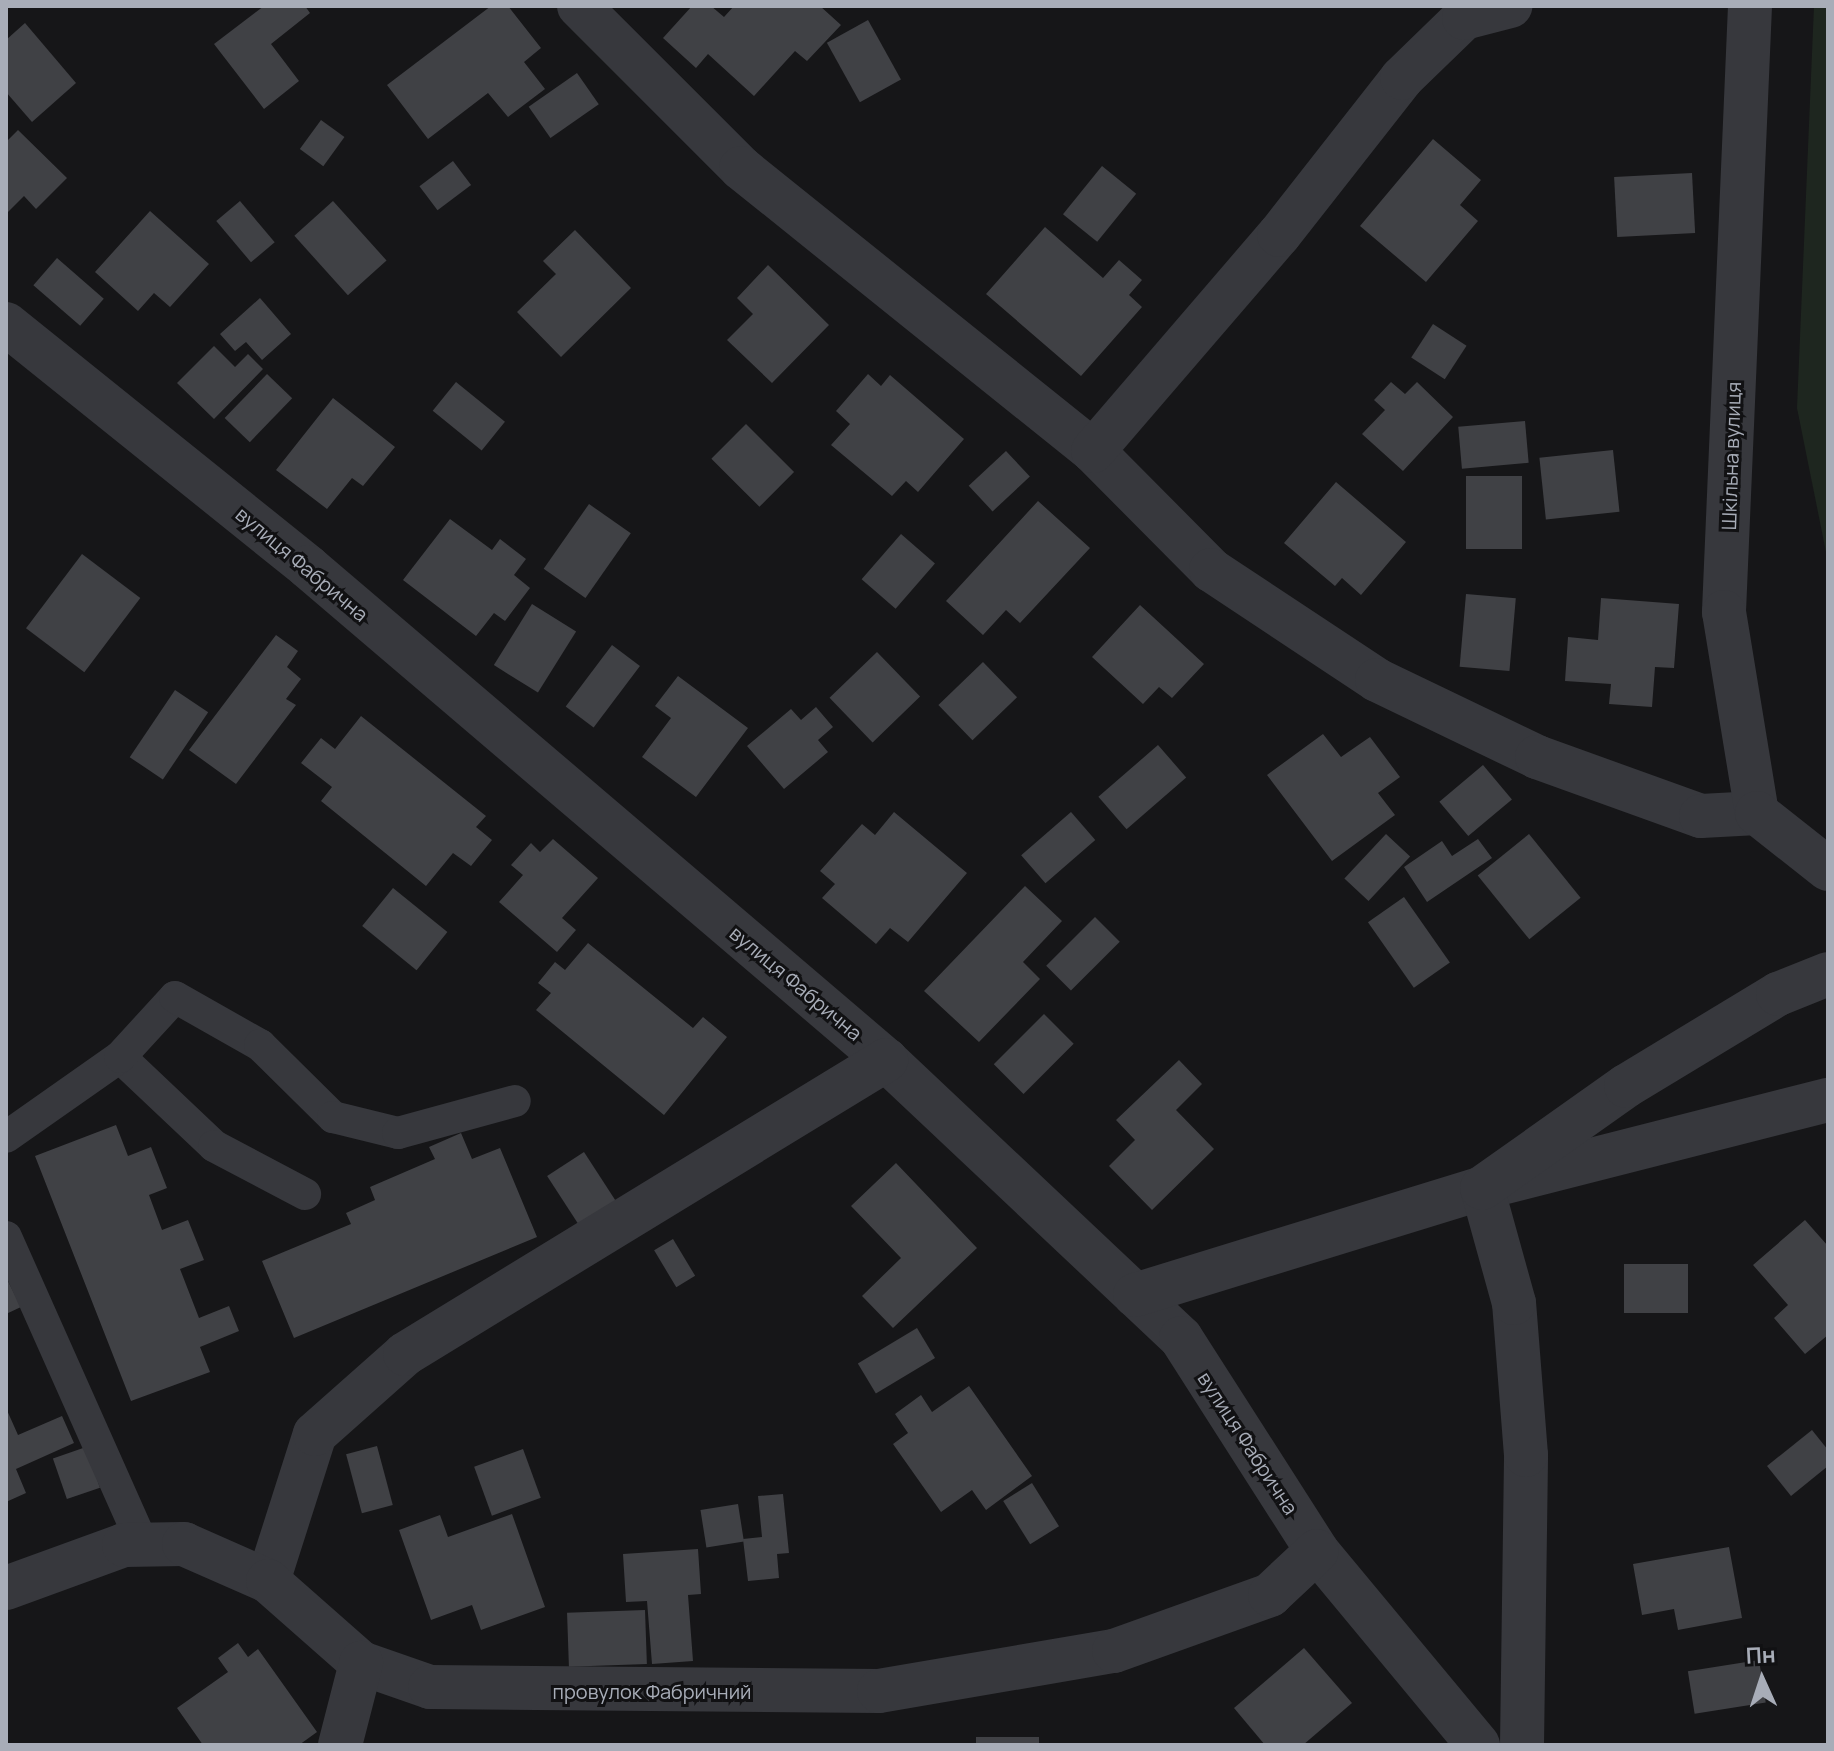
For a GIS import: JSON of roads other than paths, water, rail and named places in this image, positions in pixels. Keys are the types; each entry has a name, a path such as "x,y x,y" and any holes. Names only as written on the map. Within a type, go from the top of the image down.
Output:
{"street":[{"path":"1093,451 1279,235 1402,78 1464,18 1510,6"},
{"name":"Шкільна вулиця","path":"1750,6 1724,612 1757,813"},
{"path":"596,12 741,168 1093,451 1211,570 1377,680 1537,757 1701,816 1757,813 1828,869"},
{"name":"вулиця Фабрична","path":"13,346 308,567 886,1060 1181,1338 1317,1551 1478,1745"},
{"path":"1482,1188 1626,1086 1778,994 1828,974"},
{"path":"268,1581 315,1434 405,1354 886,1060"},
{"path":"1135,1295 1482,1188 1828,1100"},
{"path":"1482,1188 1514,1303 1526,1455 1522,1745"},
{"name":"провулок Фабричний","path":"6,1588 124,1545 184,1544 268,1581 361,1663 430,1687 879,1691 1114,1651 1270,1595 1317,1551"},
{"path":"340,1745 361,1663"}],"lane":[{"path":"6,1137 120,1057 175,997 260,1045 333,1117 398,1133 515,1101"},
{"path":"120,1057 214,1146 305,1194"},
{"path":"6,1237 143,1545"}]}
